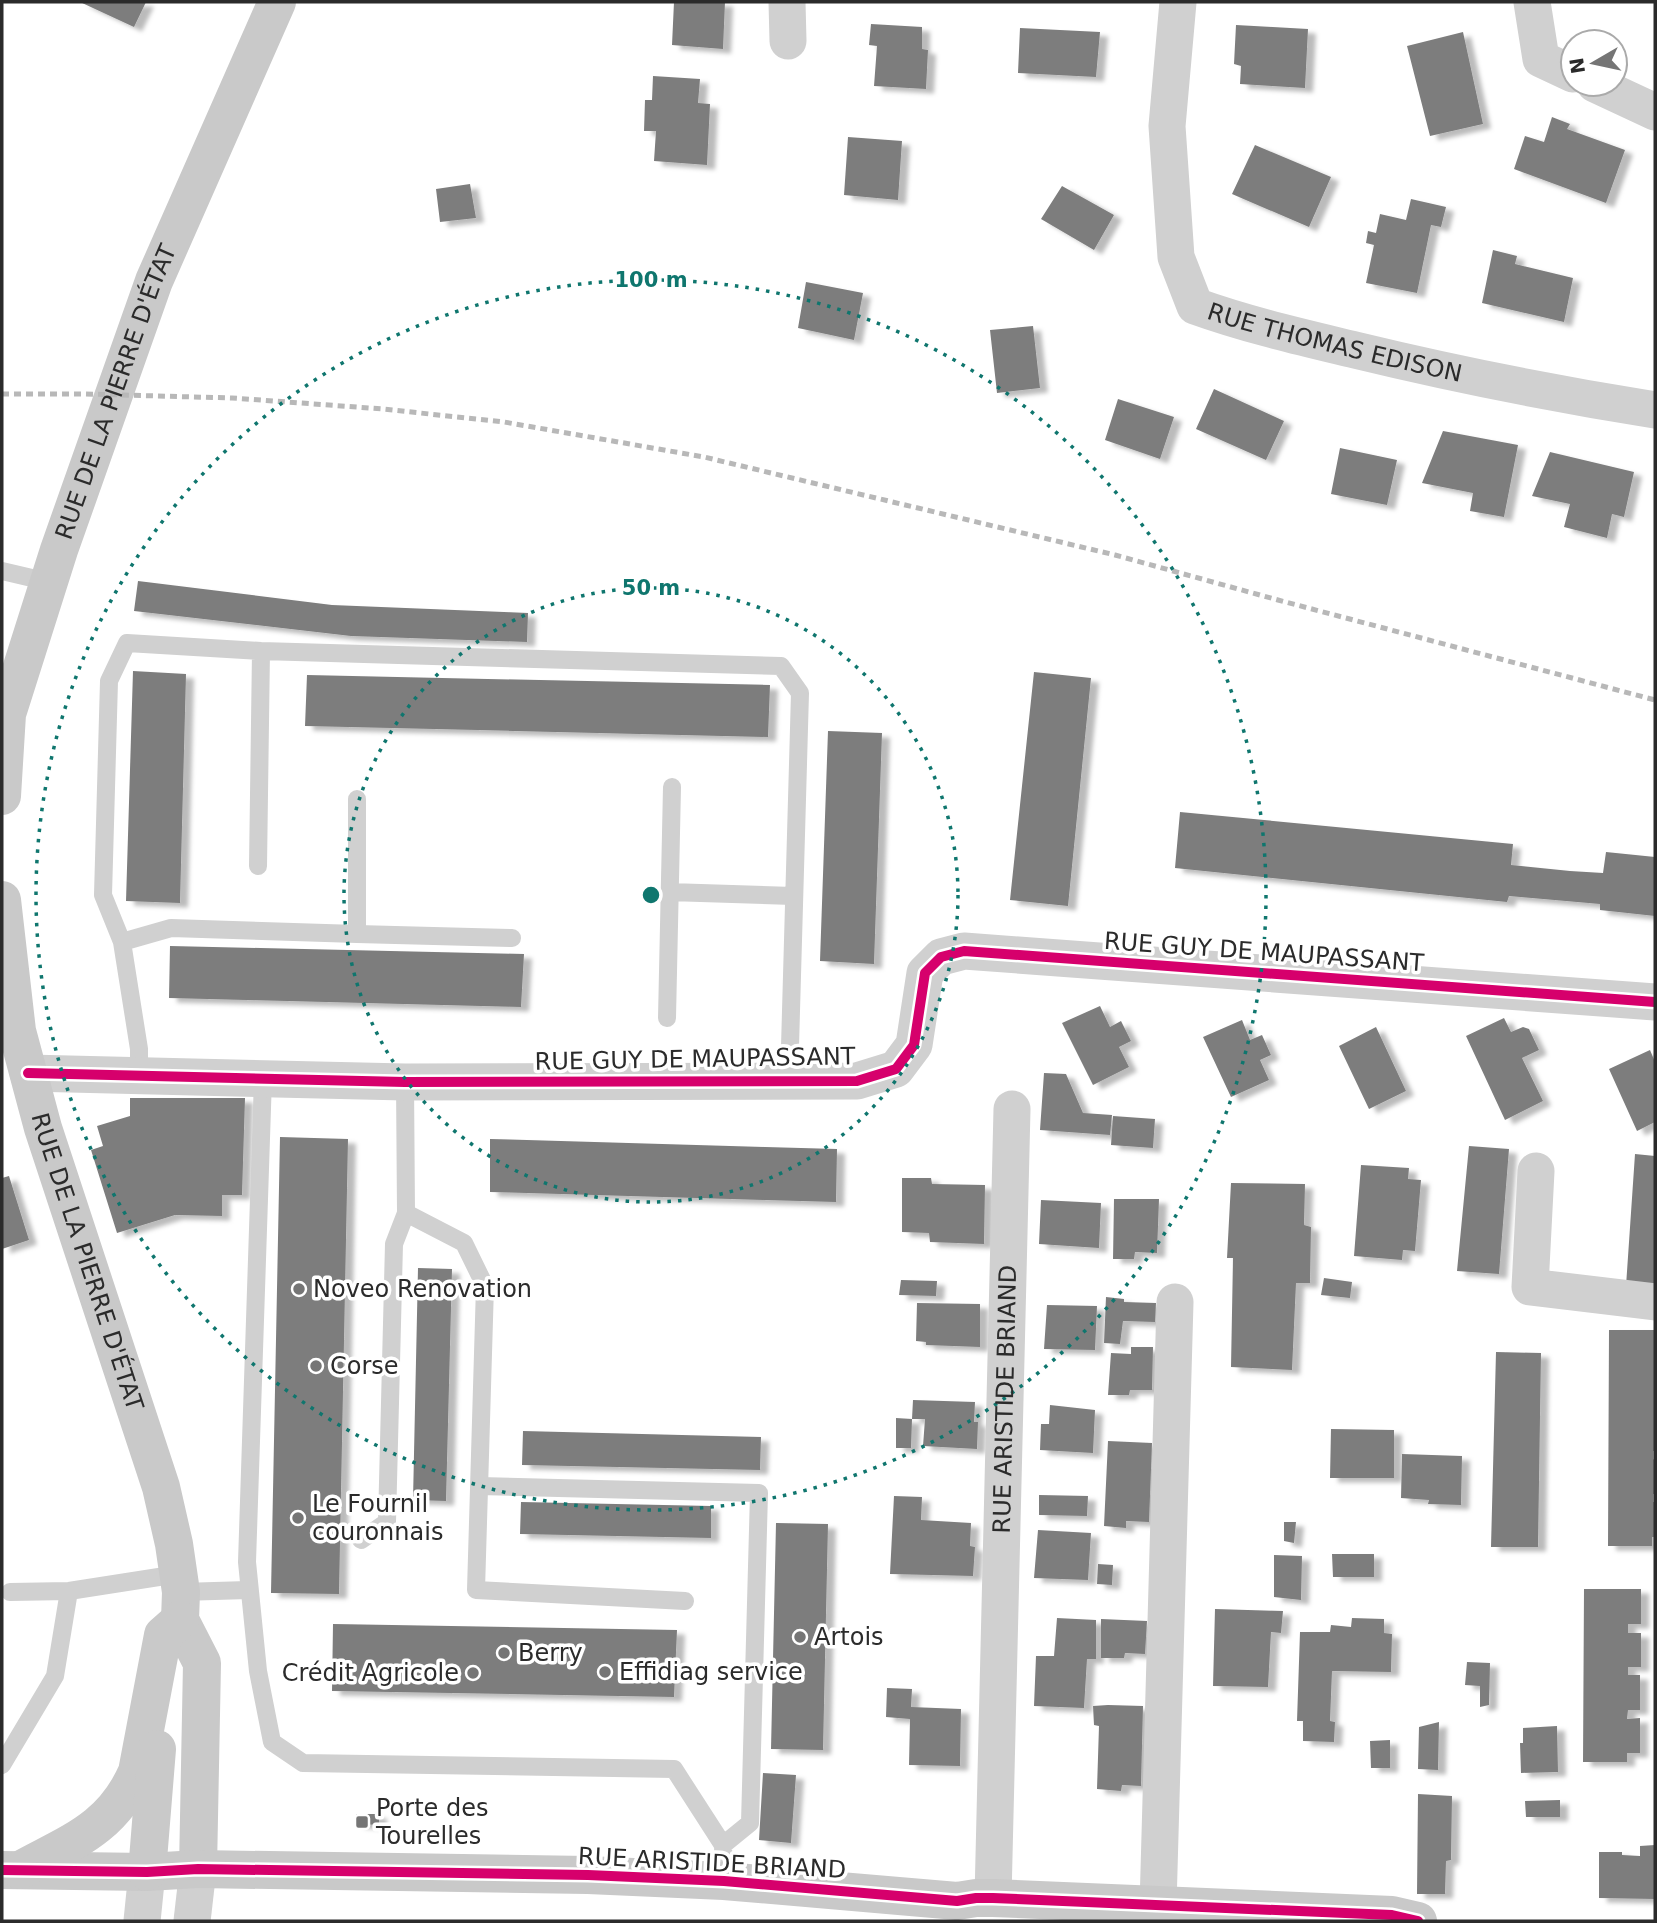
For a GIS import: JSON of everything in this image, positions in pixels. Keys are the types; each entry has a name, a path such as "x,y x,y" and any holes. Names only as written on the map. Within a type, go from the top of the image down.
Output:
{"street":[{"name":"RUE DE LA PIERRE D'ÉTAT","path":"2,796 7,714 49,582 154,281 277,2"},
{"path":"787,2 788,41"},
{"name":"RUE THOMAS EDISON","path":"1178,2 1167,126 1175,257 1195,306 1242,323 1405,362 1580,398 1655,410"},
{"path":"1532,2 1541,59 1559,67"},
{"path":"1625,98 1655,112"},
{"name":"RUE DE LA PIERRE D'ÉTAT","path":"2,900 17,1031 43,1128 161,1487 174,1544 175,1605 147,1872"},
{"name":"RUE GUY DE MAUPASSANT","path":"29,1073 405,1082 857,1081 895,1069 914,1045 925,973 942,957 964,951 1655,1002"},
{"name":"RUE ARISTIDE BRIAND","path":"985,1907 1012,1110"},
{"path":"1536,1171 1530,1287 1655,1302"},
{"path":"1118,1921 1158,1906 1175,1301"},
{"name":"RUE DE LA PIERRE D'ÉTAT","path":"175,1605 202,1663 198,1869"},
{"name":"RUE DE LA PIERRE D'ÉTAT","path":"11,1870 97,1828 130,1790 137,1772 175,1605"},
{"name":"RUE ARISTIDE BRIAND","path":"11,1870 147,1872 198,1869 588,1875 724,1863 985,1907 1158,1906 1392,1915 1418,1921"},
{"path":"192,1921 198,1869"},
{"path":"142,1921 147,1872"}],"lane":[{"path":"2,571 49,582"},
{"path":"139,1076 139,1049 122,942 103,895 109,681 127,643 261,651 781,666 800,693 789,1082"},
{"path":"258,866 261,651"},
{"path":"667,1018 672,787"},
{"path":"357,799 357,934"},
{"path":"669,892 793,896"},
{"path":"122,942 171,928 512,938"},
{"path":"263,1078 248,1590 258,1671 272,1742 303,1763 674,1769 724,1863 750,1823 759,1493 479,1486"},
{"path":"361,1540 387,1522 394,1244 406,1213 405,1082"},
{"path":"406,1213 464,1243 485,1286 476,1590 685,1601"},
{"path":"10,1592 69,1591 175,1605 248,1590"},
{"path":"2,1765 55,1676 69,1591"}],"building":[{"path":"80,2 146,2 134,27"},
{"path":"674,2 725,2 723,49 672,45"},
{"path":"871,24 922,27 922,49 928,50 926,89 874,86 877,46 869,45"},
{"path":"1236,25 1308,29 1305,88 1240,84 1241,66 1234,64"},
{"path":"1020,28 1100,32 1096,77 1018,73"},
{"path":"1463,32 1483,124 1430,136 1407,46"},
{"path":"653,76 700,79 698,103 710,104 707,165 654,161 656,131 644,131 645,100 652,100"},
{"path":"1552,117 1570,124 1567,129 1625,150 1606,203 1514,169 1525,136 1544,142"},
{"path":"848,137 902,141 898,200 844,195"},
{"path":"1255,145 1331,177 1309,227 1232,194"},
{"path":"470,184 476,218 440,222 436,189"},
{"path":"1062,186 1114,215 1094,250 1041,219"},
{"path":"1411,199 1446,207 1441,227 1431,225 1417,293 1366,283 1374,245 1366,243 1368,231 1376,233 1380,214 1406,220"},
{"path":"1493,250 1517,256 1515,264 1573,278 1564,322 1482,303"},
{"path":"806,282 863,293 854,340 798,328"},
{"path":"1033,326 1040,388 997,393 990,330"},
{"path":"1214,389 1284,421 1266,460 1196,429"},
{"path":"1118,399 1174,417 1160,459 1105,440"},
{"path":"1443,431 1518,445 1504,517 1470,511 1473,493 1422,483"},
{"path":"1340,448 1397,460 1387,505 1331,494"},
{"path":"1550,452 1634,472 1624,517 1612,514 1607,538 1564,527 1570,504 1532,496"},
{"path":"138,581 332,605 528,613 527,642 351,636 134,611"},
{"path":"133,671 186,674 180,903 126,901"},
{"path":"1034,672 1091,678 1068,906 1010,900"},
{"path":"307,675 770,685 768,737 305,726"},
{"path":"828,731 882,733 874,964 820,961"},
{"path":"1180,812 1513,844 1511,865 1570,871 1603,873 1606,852 1655,857 1655,916 1600,910 1600,904 1509,896 1507,902 1175,868"},
{"path":"170,946 524,954 521,1007 169,998"},
{"path":"1100,1006 1110,1027 1121,1021 1131,1041 1119,1047 1129,1067 1093,1085 1062,1023"},
{"path":"1504,1018 1511,1032 1523,1027 1529,1029 1539,1050 1522,1058 1543,1101 1505,1120 1466,1036"},
{"path":"1242,1020 1250,1040 1262,1035 1271,1055 1260,1060 1269,1080 1231,1097 1203,1037"},
{"path":"1376,1027 1406,1091 1369,1109 1339,1046"},
{"path":"1650,1050 1655,1062 1655,1122 1637,1131 1609,1069"},
{"path":"1044,1073 1066,1074 1083,1113 1112,1115 1110,1135 1040,1130"},
{"path":"130,1098 245,1098 242,1195 222,1195 222,1216 175,1215 117,1233 91,1150 103,1146 97,1126 130,1116"},
{"path":"1113,1116 1155,1119 1153,1148 1111,1145"},
{"name":"Corse","path":"280,1137 348,1139 339,1594 271,1593"},
{"path":"490,1139 837,1149 836,1202 490,1192"},
{"path":"1469,1146 1509,1149 1499,1274 1457,1271"},
{"path":"1635,1154 1655,1156 1655,1288 1626,1286"},
{"path":"1361,1165 1409,1168 1408,1179 1421,1180 1415,1251 1403,1250 1402,1260 1354,1256"},
{"path":"9,1176 29,1240 2,1249 2,1178"},
{"path":"902,1178 931,1178 932,1184 985,1185 984,1244 930,1242 929,1233 902,1232"},
{"path":"1231,1183 1305,1184 1304,1225 1311,1227 1310,1283 1296,1283 1292,1370 1231,1367 1233,1258 1227,1258"},
{"path":"1114,1199 1159,1199 1157,1253 1135,1252 1134,1259 1113,1259"},
{"path":"1041,1200 1101,1203 1099,1248 1039,1244"},
{"path":"418,1268 452,1269 446,1501 413,1500"},
{"path":"1324,1278 1352,1282 1350,1298 1321,1295"},
{"path":"901,1280 937,1281 936,1296 899,1295"},
{"path":"1106,1297 1124,1299 1124,1302 1156,1303 1155,1322 1123,1321 1120,1344 1104,1343"},
{"path":"917,1303 980,1304 980,1347 926,1345 926,1342 916,1341"},
{"path":"1047,1305 1097,1306 1095,1350 1044,1349"},
{"path":"1609,1330 1655,1330 1655,1537 1652,1537 1652,1546 1608,1546"},
{"path":"1131,1347 1153,1347 1152,1390 1130,1390 1129,1395 1108,1395 1111,1353 1131,1354"},
{"path":"1496,1352 1541,1353 1538,1547 1491,1547"},
{"path":"913,1400 975,1402 974,1422 978,1422 977,1449 923,1446 925,1419 912,1419"},
{"path":"1050,1405 1095,1410 1093,1453 1040,1450 1041,1424 1049,1424"},
{"path":"896,1418 912,1419 911,1448 896,1448"},
{"path":"1331,1429 1394,1430 1394,1478 1330,1478"},
{"path":"523,1431 761,1437 760,1470 522,1465"},
{"path":"1108,1441 1152,1443 1149,1522 1126,1521 1126,1528 1104,1526"},
{"path":"1402,1454 1462,1456 1461,1505 1428,1504 1429,1500 1401,1498"},
{"path":"1039,1495 1088,1496 1087,1516 1039,1515"},
{"path":"894,1496 922,1497 921,1520 971,1523 970,1546 975,1547 973,1576 890,1574"},
{"path":"521,1502 711,1506 711,1538 520,1534"},
{"path":"1284,1522 1296,1522 1294,1543 1284,1541"},
{"name":"Artois","path":"776,1523 828,1524 823,1750 771,1749"},
{"path":"1038,1530 1091,1533 1088,1580 1034,1578"},
{"path":"1332,1554 1374,1554 1374,1577 1333,1577"},
{"path":"1274,1555 1302,1556 1301,1600 1274,1597"},
{"path":"1098,1564 1113,1565 1112,1585 1097,1584"},
{"path":"1584,1589 1641,1589 1641,1624 1628,1624 1628,1633 1641,1633 1641,1667 1628,1667 1628,1675 1640,1675 1640,1710 1628,1710 1627,1719 1640,1718 1640,1753 1627,1753 1627,1762 1583,1762"},
{"path":"1215,1609 1283,1611 1281,1633 1271,1632 1268,1687 1213,1686"},
{"path":"1057,1618 1096,1620 1096,1659 1087,1659 1084,1708 1034,1706 1036,1656 1054,1656"},
{"path":"1352,1618 1384,1619 1384,1633 1392,1634 1391,1672 1332,1671 1330,1721 1335,1722 1334,1742 1303,1741 1303,1721 1297,1721 1300,1632 1330,1632 1331,1625 1351,1627"},
{"path":"1101,1619 1147,1621 1145,1654 1125,1653 1124,1658 1101,1658"},
{"name":"Berry","path":"333,1624 677,1630 674,1697 332,1691"},
{"path":"1467,1662 1490,1663 1489,1705 1480,1707 1480,1686 1465,1685"},
{"path":"887,1688 912,1689 911,1707 961,1709 960,1766 909,1765 910,1719 886,1717"},
{"path":"1093,1706 1143,1706 1141,1786 1122,1785 1121,1791 1097,1789 1099,1726 1094,1725"},
{"path":"1439,1722 1438,1770 1418,1769 1419,1727"},
{"path":"1557,1726 1558,1772 1521,1773 1520,1743 1523,1743 1523,1728"},
{"path":"1390,1740 1390,1768 1371,1768 1370,1741"},
{"path":"763,1773 796,1775 791,1843 759,1840"},
{"path":"1418,1794 1452,1796 1451,1860 1446,1861 1445,1894 1417,1894"},
{"path":"1560,1800 1560,1817 1526,1817 1525,1801"},
{"path":"356,1814 379,1814 379,1825 357,1824"},
{"path":"1655,1845 1655,1899 1599,1898 1599,1852 1622,1852 1622,1855 1640,1856 1640,1846"}],"railway":[{"path":"2,394 232,398 383,409 504,422 704,457 1115,555 1655,700"}],"cycle path":[{"path":"28,1073 405,1082 857,1081 896,1069 914,1045 925,973 941,957 964,951 1655,1002"},
{"path":"2,1870 147,1872 198,1869 588,1875 724,1881 957,1901 993,1898 1392,1915 1418,1921"}],"place":[{"name":"Noveo Renovation","path":"299,1289"},
{"name":"Corse","path":"316,1366"},
{"name":"Le Fournil couronnais","path":"298,1518"},
{"name":"Artois","path":"800,1637"},
{"name":"Berry","path":"504,1653"},
{"name":"Effidiag service","path":"605,1672"},
{"name":"Crédit Agricole","path":"473,1673"},
{"name":"Porte des Tourelles","path":"362,1822"}]}
